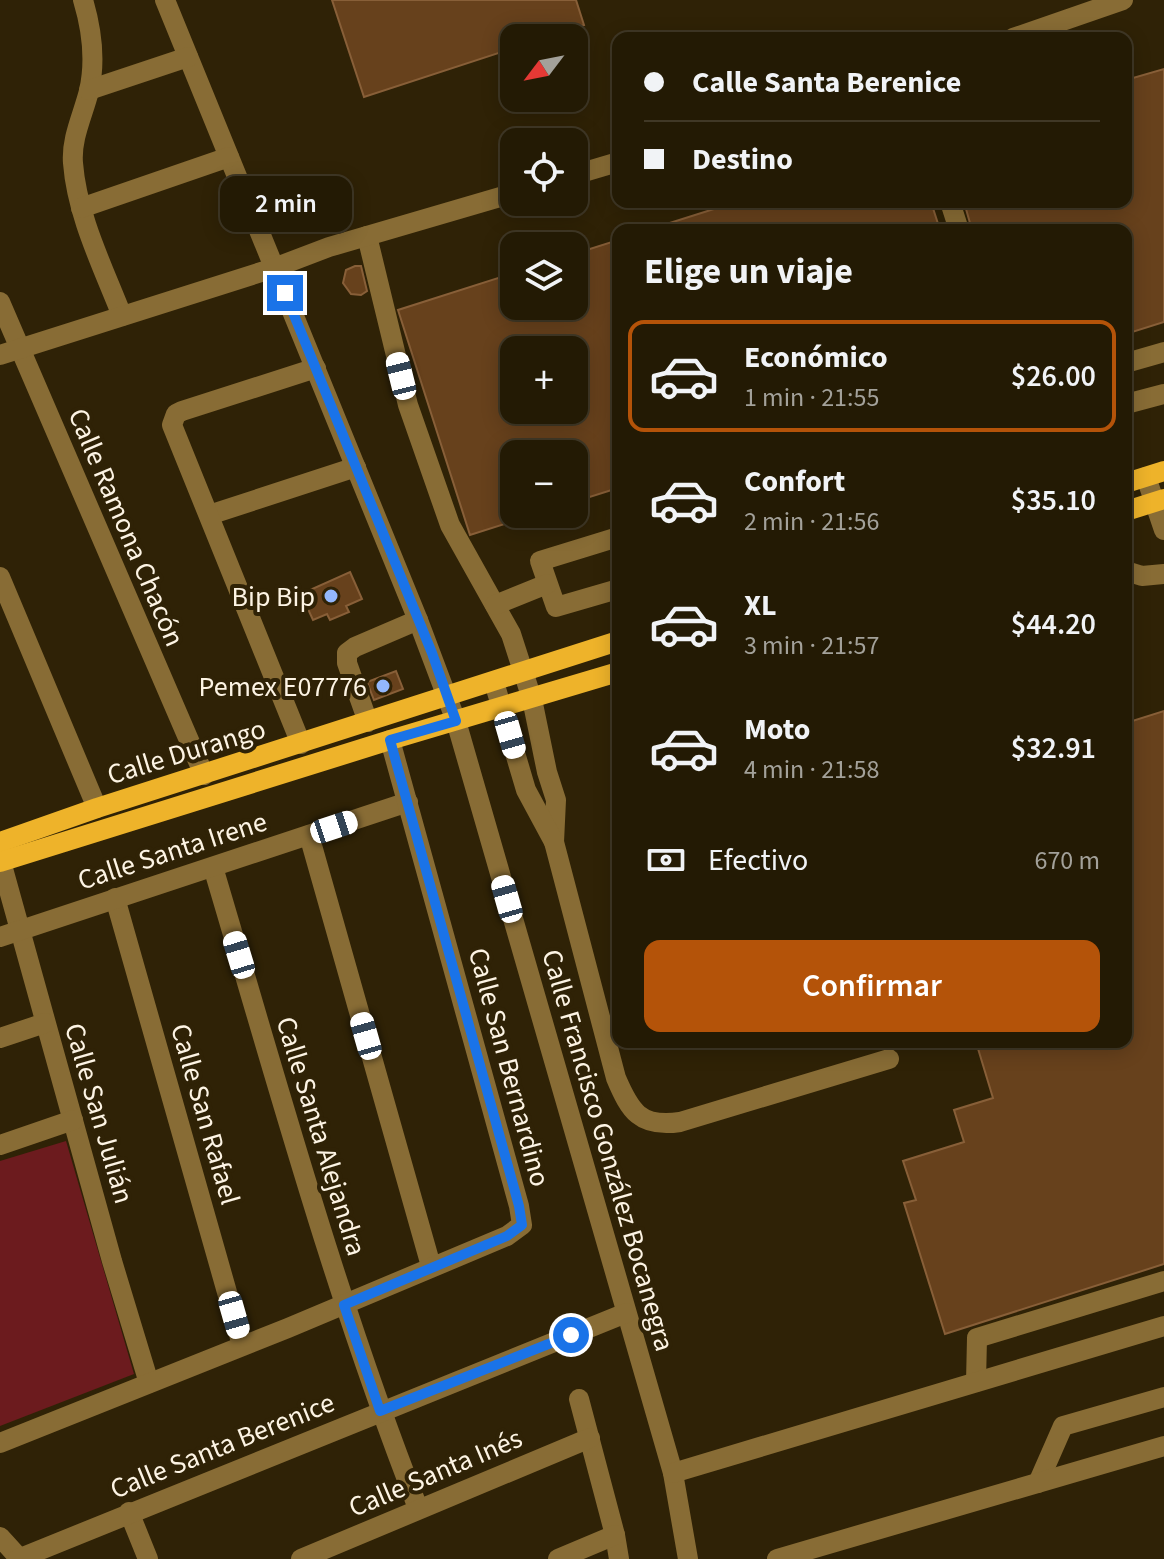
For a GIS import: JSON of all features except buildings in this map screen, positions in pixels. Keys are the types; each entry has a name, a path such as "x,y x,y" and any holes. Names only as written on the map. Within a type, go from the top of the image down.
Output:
{"main road":[{"path":"1132,509 1159,500"},
{"name":"Calle Durango","path":"0,842 612,643"},
{"name":"Calle Durango","path":"0,860 612,674"}],"street":[{"path":"83,0 91,27 93,63 72,161 81,208 122,316"},
{"name":"Calle Francisco González Bocanegra","path":"165,0 418,620 456,721 673,1473 688,1559"},
{"path":"1030,32 1123,0"},
{"path":"89,90 188,57"},
{"path":"81,208 229,157"},
{"path":"588,171 612,164"},
{"path":"10,352 274,268 329,247 500,197"},
{"path":"367,236 408,405 450,525 511,634 532,699 556,800 554,842"},
{"name":"Calle Ramona Chacón","path":"0,302 10,352 204,775"},
{"path":"1132,361 1164,352"},
{"path":"301,744 174,431 173,419 182,411 316,368"},
{"path":"1132,402 1164,394"},
{"path":"209,515 356,467"},
{"path":"1145,477 1159,500 1164,530"},
{"path":"612,539 540,561 556,607 612,591"},
{"path":"1132,573 1142,576 1164,574"},
{"path":"0,577 97,808"},
{"path":"495,605 547,584"},
{"path":"368,722 347,663 347,653 418,620"},
{"path":"494,682 526,790 554,842 616,1078 627,1104 638,1116 654,1122 680,1122 889,1059"},
{"name":"Calle San Bernardino","path":"390,740 522,1225 507,1236 431,1266"},
{"name":"Calle Santa Irene","path":"0,937 408,802"},
{"path":"0,1443 344,1305 431,1266 309,835"},
{"name":"Calle San Julián","path":"0,860 149,1383"},
{"name":"Calle Santa Alejandra","path":"213,867 344,1305 380,1411 418,1508"},
{"name":"Calle San Rafael","path":"115,898 242,1345"},
{"path":"0,1038 45,1023"},
{"path":"0,1145 73,1120"},
{"path":"976,1382 977,1338 1164,1281"},
{"name":"Calle Santa Berenice","path":"19,1559 626,1313"},
{"path":"673,1473 1164,1326"},
{"path":"1038,1483 1063,1426 1164,1397"},
{"path":"579,1399 619,1559"},
{"name":"Calle Santa Inés","path":"301,1559 590,1438"},
{"path":"777,1559 1164,1446"},
{"path":"129,1512 148,1559"},
{"path":"558,1559 615,1535"},
{"path":"0,1537 19,1559"}],"shaded area":[{"path":"66,1141 134,1374 0,1426 0,1161"}],"place":[{"name":"Bip Bip","path":"331,596"},
{"name":"Pemex E07776","path":"383,686"}],"route":[{"path":"285,293 432,653 456,721 390,740 522,1225 507,1236 344,1305 380,1411 571,1335"}]}
